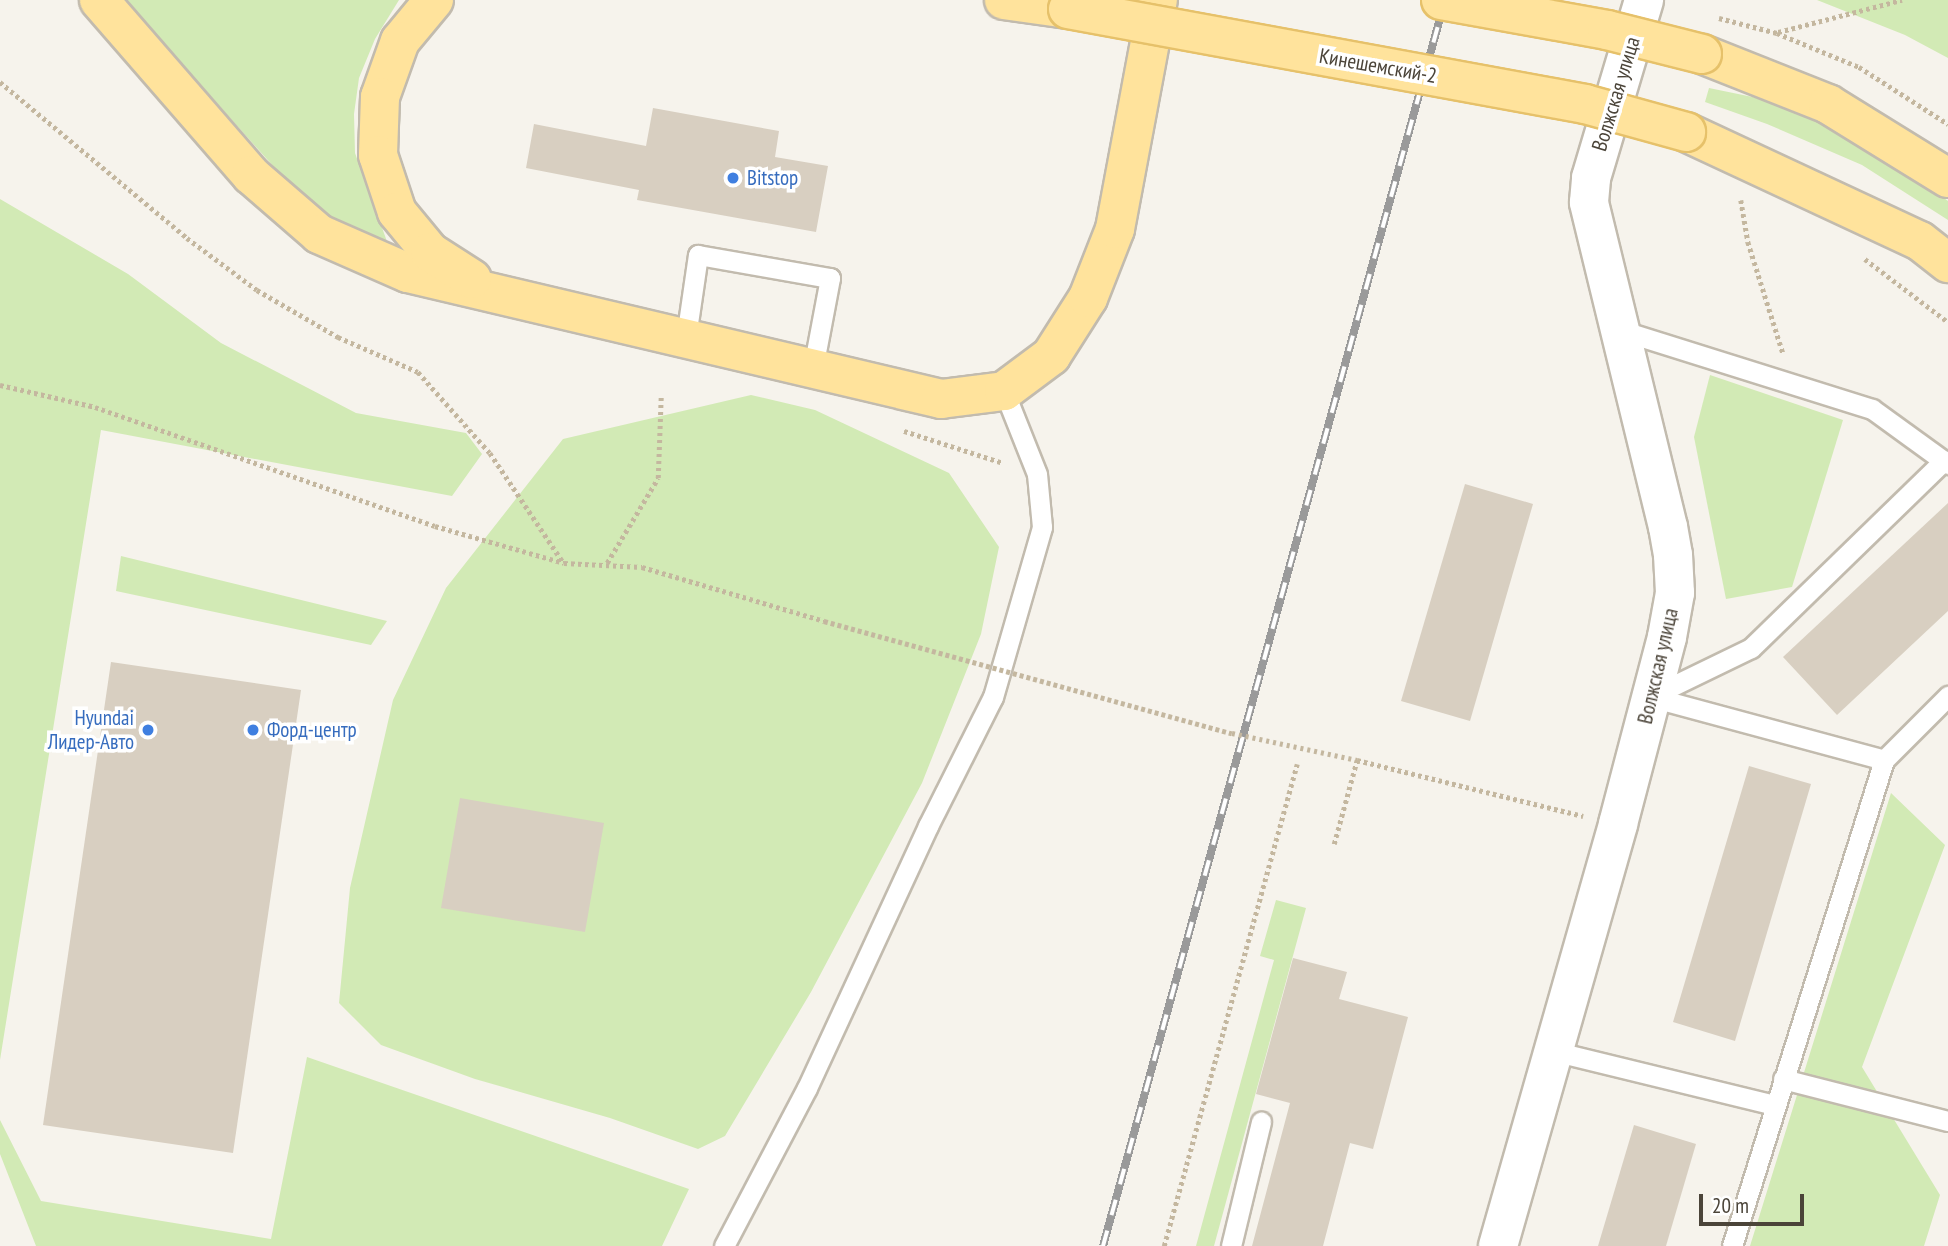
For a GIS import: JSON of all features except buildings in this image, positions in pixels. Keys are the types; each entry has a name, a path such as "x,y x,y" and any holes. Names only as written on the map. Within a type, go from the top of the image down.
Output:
{"main road":[{"path":"99,0 251,175 319,234 408,273 940,399 1004,391 1051,356 1092,286 1115,229 1158,0"},
{"path":"434,0 400,41 380,97 378,155 397,212 413,232 430,252 492,292"},
{"name":"Кинешемский-2","path":"1004,0 1068,9 1585,104 1686,132 1920,241 1948,263"},
{"path":"1441,0 1607,30 1702,54 1828,104 1948,178"}],"street":[{"name":"Волжская улица","path":"1498,1246 1618,824 1668,637 1675,593 1673,555 1623,331 1589,202 1591,178 1644,0"}],"lane":[{"path":"685,337 698,256 830,278 813,368"},
{"path":"1623,331 1871,409 1946,462 1751,648 1651,697"},
{"path":"724,1246 807,1088 928,825 993,697 1042,527 1037,474 1004,391"},
{"path":"1732,1246 1884,760 1948,696"},
{"path":"1651,697 1884,760"},
{"path":"1553,1051 1774,1105"},
{"path":"1783,1079 1948,1121"},
{"path":"1231,1246 1261,1122"}],"path":[{"path":"1777,33 1902,0"},
{"path":"1712,16 1777,33 1859,67 1948,124"},
{"path":"0,82 187,238 257,290 338,337 418,372 490,453 564,563"},
{"path":"1741,197 1748,242 1793,384"},
{"path":"0,385 95,407 435,526 564,563 642,567 824,621 1232,733 1357,760 1618,824"},
{"path":"607,564 658,478 662,396"},
{"path":"1334,844 1357,760"},
{"path":"1164,1246 1297,764"}],"green space":[{"path":"124,0 399,0 375,39 359,78 354,114 355,153 389,247 334,221 283,177"},
{"path":"1817,0 1948,0 1948,58 1905,35"},
{"path":"1709,88 1772,101 1872,146 1948,201 1948,220 1862,165 1767,124 1705,102"},
{"path":"0,199 128,274 221,343 356,413 466,433 482,454 452,496 101,430 0,1060"},
{"path":"1710,375 1843,420 1792,587 1726,599 1694,437"},
{"path":"751,395 815,410 949,473 999,547 981,634 922,783 811,992 725,1136 698,1149 610,1118 475,1079 381,1045 339,1003 350,888 393,700 446,588 563,439"},
{"path":"121,556 387,621 371,645 116,591"},
{"path":"1891,793 1945,845 1862,1067 1940,1195 1924,1246 1750,1246"},
{"path":"1276,900 1306,908 1214,1246 1196,1246 1274,960 1260,956"},
{"path":"307,1057 689,1189 662,1246 36,1246 0,1154 0,1120 41,1201 271,1239"}],"railway":[{"path":"1103,1246 1445,0"}],"place":[{"name":"Bitstop","path":"733,178"},
{"name":"Hyundai Лидер-Авто","path":"148,730"},
{"name":"Форд-центр","path":"253,730"}]}
